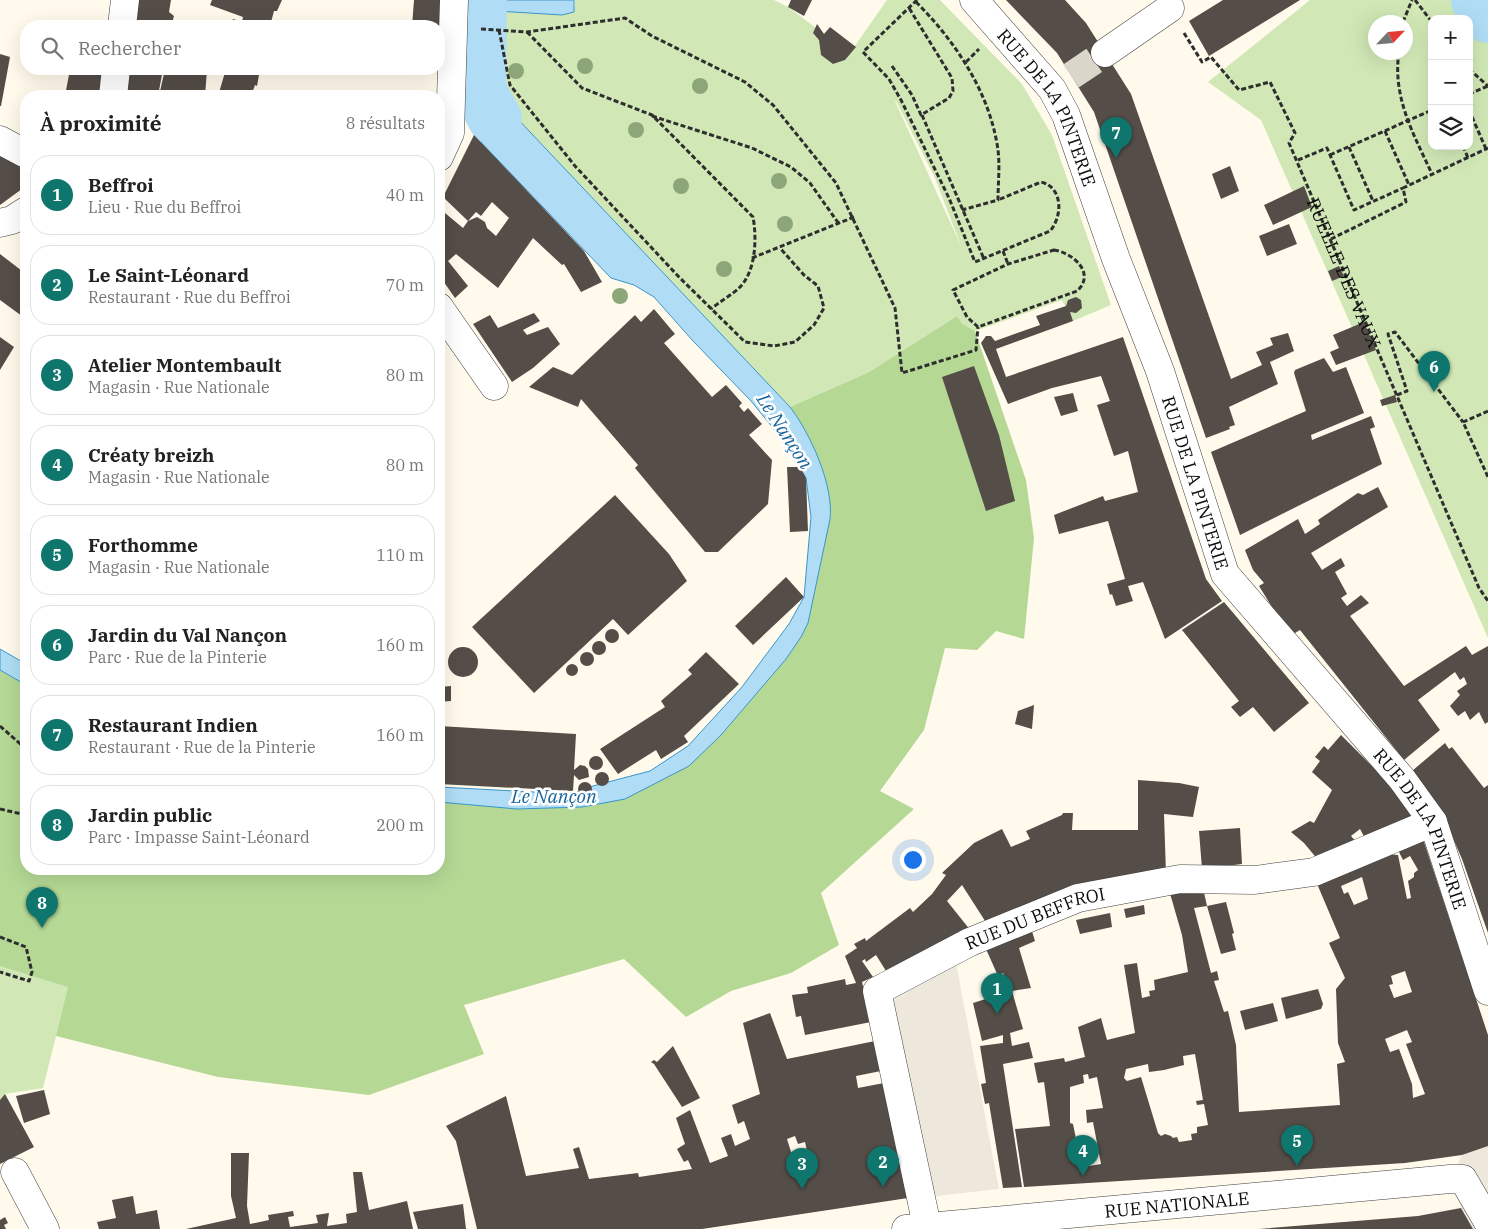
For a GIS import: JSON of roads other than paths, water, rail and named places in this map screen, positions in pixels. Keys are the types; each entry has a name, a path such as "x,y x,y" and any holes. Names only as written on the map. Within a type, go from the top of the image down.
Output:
{"street":[{"path":"123,20 125,0"},
{"path":"445,144 450,133 454,0"},
{"name":"RUE DE LA PINTERIE","path":"974,0 1062,82 1066,115 1116,259 1160,371 1225,574 1402,780 1433,822 1488,991"},
{"path":"1105,53 1170,8"},
{"path":"113,90 115,75"},
{"path":"0,140 20,151"},
{"path":"0,223 12,220 20,215"},
{"path":"445,316 494,386"},
{"name":"RUE DU BEFFROI","path":"916,1228 877,991 1078,898 1180,879 1255,880 1314,872 1433,822"},
{"path":"15,1172 45,1229"},
{"name":"RUE NATIONALE","path":"916,1228 975,1226 1450,1179 1463,1179 1488,1222"}],"water":[{"path":"465,0 574,0 574,12 562,15 464,9"},
{"path":"461,48 485,48 487,72 496,96 790,407 798,418 819,460 828,491 830,519 808,623 801,637 786,659 721,735 689,766 625,799 582,807 517,809 445,803 445,787 572,794 589,787 650,771 688,746 742,687 789,624 804,597 811,517 806,478 773,428 751,401 654,297 634,285 611,278 474,135 463,104"},
{"path":"0,649 20,661 20,682 0,670"}],"waterway":[{"name":"Le Nançon","path":"480,0 479,90 495,119"},
{"name":"Le Nançon","path":"1478,0 1488,16"}],"tunnel":[{"path":"1071,76 1105,53"}],"place":[{"name":"Restaurant Indien","path":"1116,158"},
{"name":"Jardin du Val Nançon","path":"1434,392"},
{"name":"Jardin public","path":"42,928"},
{"name":"Beffroi","path":"997,1014"},
{"name":"Forthomme","path":"1297,1166"},
{"name":"Créaty breizh","path":"1083,1176"},
{"name":"Le Saint-Léonard","path":"883,1187"},
{"name":"Atelier Montembault","path":"802,1189"}]}
